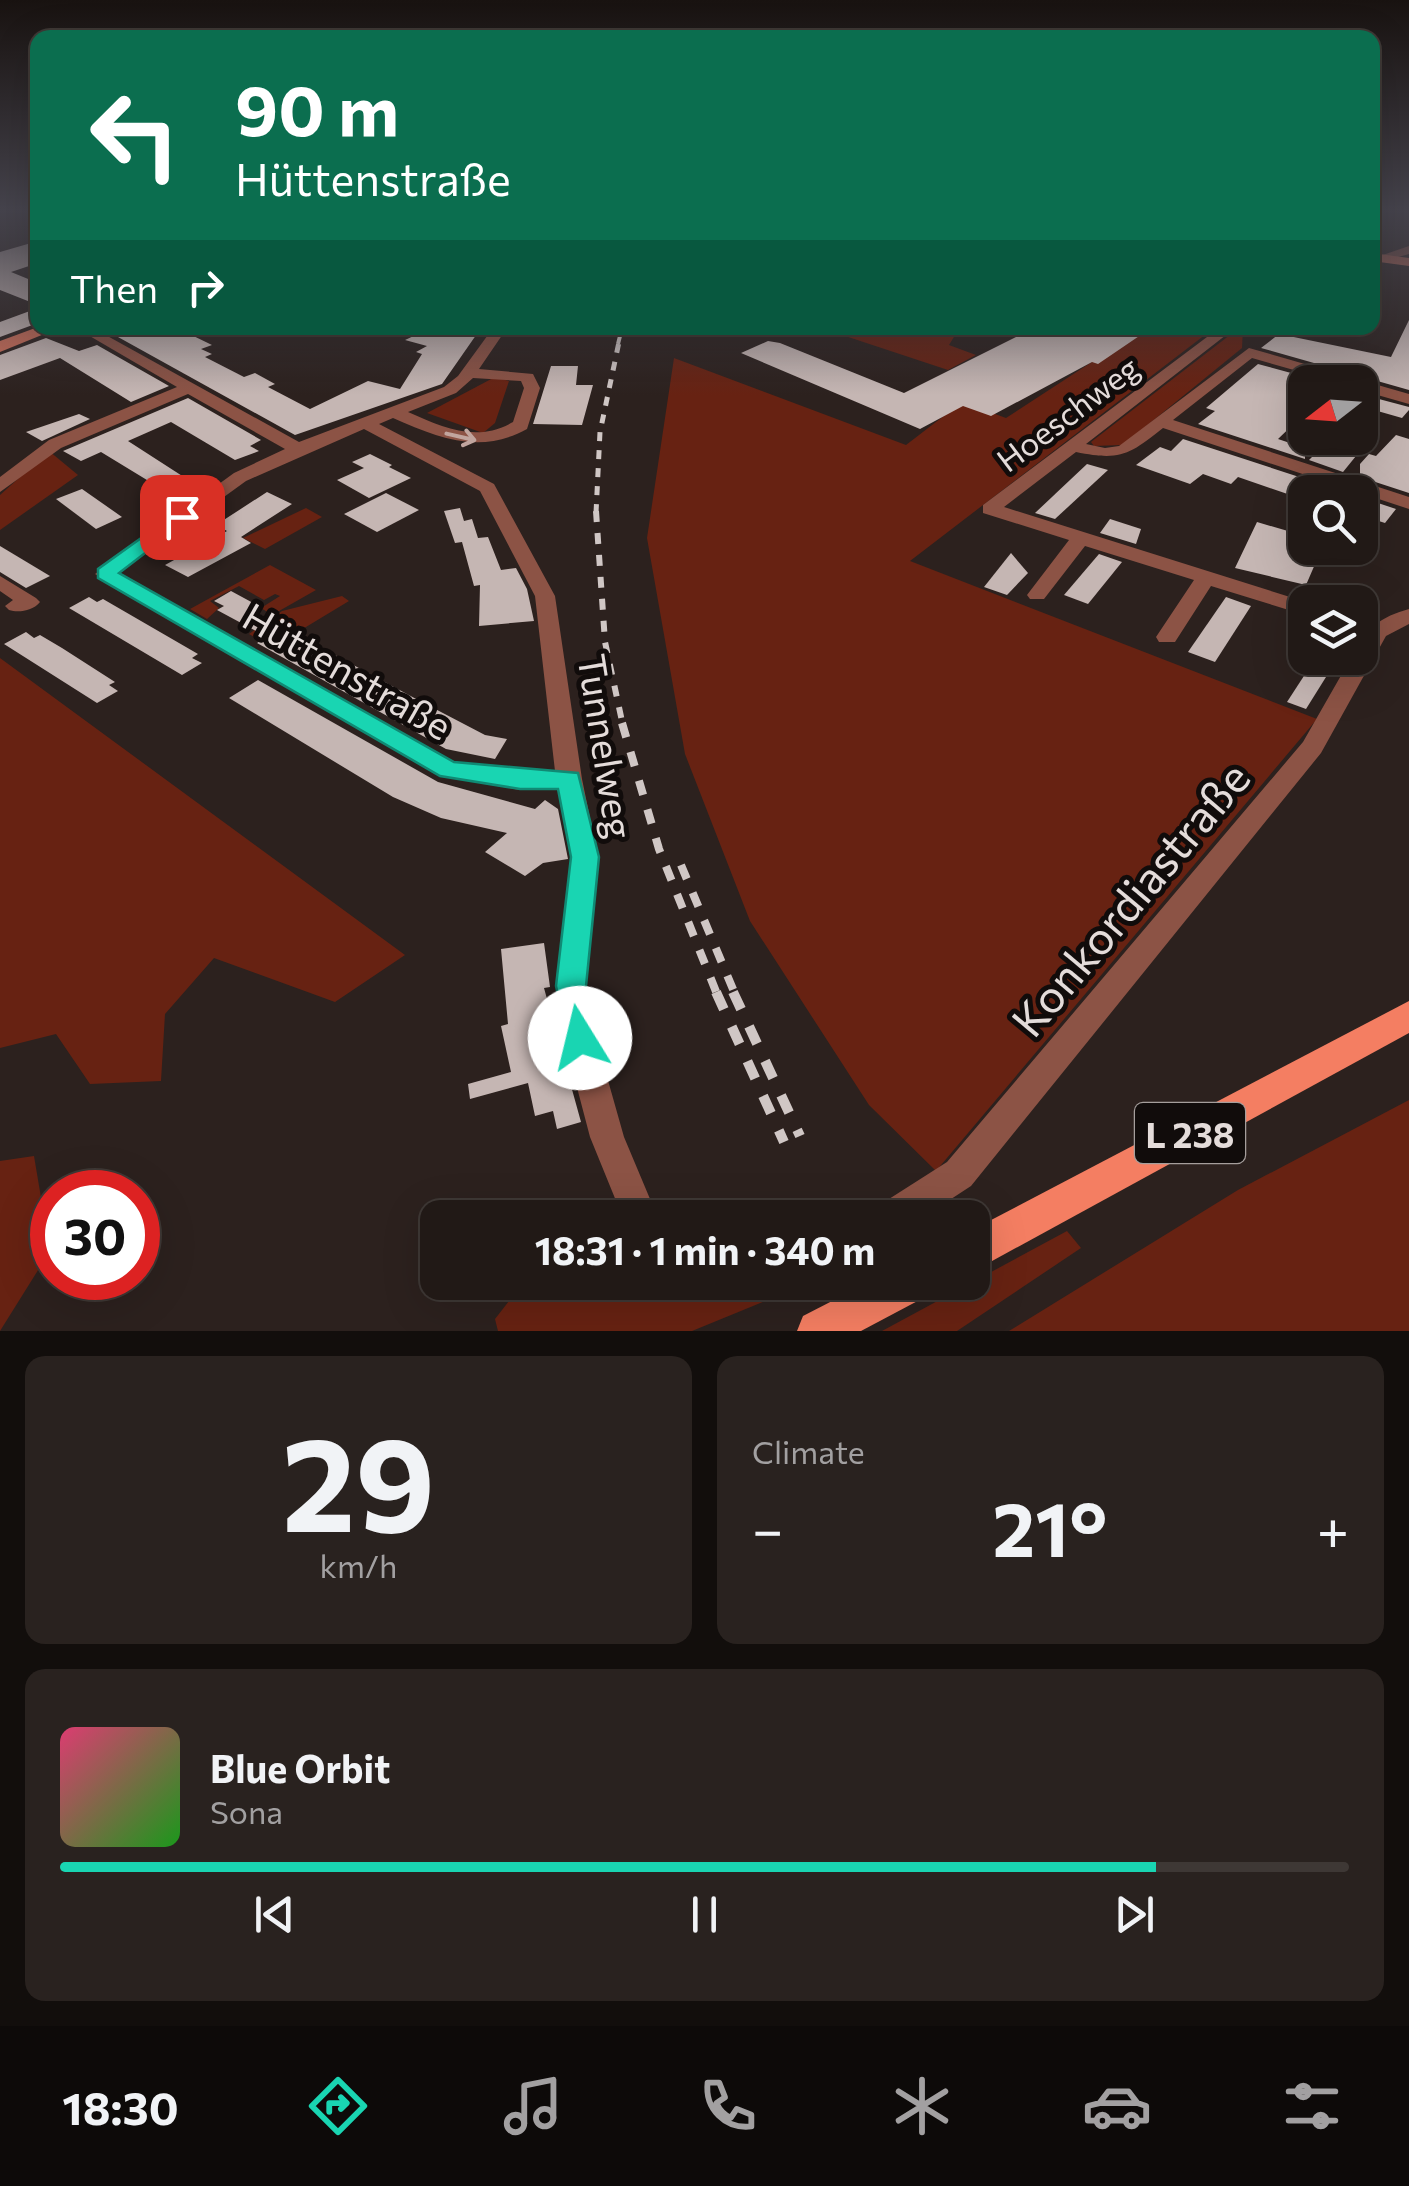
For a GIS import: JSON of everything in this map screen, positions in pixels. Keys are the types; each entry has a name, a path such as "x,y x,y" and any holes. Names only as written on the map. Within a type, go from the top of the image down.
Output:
{"main road":[{"path":"0,346 31,335"},
{"name":"L 238","path":"990,1242 1409,1016"},
{"path":"818,1331 878,1300"}],"street":[{"path":"96,335 298,449 450,390 468,373 494,335"},
{"name":"Hoeschweg","path":"1081,538 990,509 1219,335"},
{"path":"1071,446 1105,452 1124,450 1248,354 1289,365"},
{"path":"393,412 468,442 492,440 521,426 532,388 528,377 468,373"},
{"path":"0,486 55,444 191,387"},
{"path":"1378,390 1409,398"},
{"path":"1162,422 1409,503"},
{"name":"Tunnelweg","path":"366,423 487,488 546,596 569,780 585,857 571,986 608,1137 634,1200"},
{"name":"Hüttenstraße","path":"298,449 240,478 106,574 448,770 520,780 569,780"},
{"path":"1037,595 1081,538 1288,605"},
{"path":"1167,636 1206,578"},
{"path":"0,582 29,602 16,606"},
{"name":"Konkordiastraße","path":"1378,626 1409,615"},
{"name":"Konkordiastraße","path":"918,1200 959,1174 1312,748 1347,675"}],"shaded area":[{"path":"842,335 955,335 949,345 976,355 948,370"},
{"path":"1133,335 1205,335 910,561 1317,719 936,1171 869,1105 750,921 685,754 647,538 674,358 906,445 962,402 1006,418"},
{"path":"1230,335 1243,335 1242,348 1123,445 1094,446 1091,442"},
{"path":"495,377 509,381 495,423 483,433 427,413"},
{"path":"49,451 78,475 0,530 0,495"},
{"path":"306,508 322,517 265,549 243,538"},
{"path":"270,565 316,590 272,615 261,608 280,596 275,594 264,600 239,586 210,601 219,608 207,619 190,609"},
{"path":"342,596 349,601 301,630 286,622 256,638 249,634 282,611"},
{"path":"0,658 405,955 335,1002 214,958 165,1014 161,1081 90,1084 56,1034 0,1048"},
{"path":"1409,1100 1409,1331 1009,1331 1238,1190"},
{"path":"34,1156 36,1170 30,1170 30,1283 0,1331 0,1161"},
{"path":"1067,1231 1081,1248 957,1331 882,1331 939,1300 990,1300 990,1273"},
{"path":"510,1300 768,1300 692,1331 498,1331 495,1319"}],"building":[{"path":"0,271 14,271 30,280 30,302 0,290"},
{"path":"30,311 30,326 0,337 0,322"},
{"path":"1409,320 1409,390 1378,381 1378,365 1321,365 1261,348 1278,335 1391,357"},
{"path":"191,335 212,345 201,349 212,354 205,357 244,377 255,373 275,384 268,387 310,409 368,381 400,389 422,354 416,352 427,346 405,340 416,335 476,335 442,384 295,435 118,337"},
{"path":"1020,335 1141,335 1098,364 1092,362 991,416 963,406 920,429 741,353 768,341 780,343 904,393"},
{"path":"46,338 79,351 97,345 169,386 131,402 60,358 0,380 0,355"},
{"path":"1258,364 1288,372 1288,429 1278,439 1288,442 1288,453 1198,424 1215,411 1206,408"},
{"path":"551,366 578,366 576,385 593,385 582,425 533,424"},
{"path":"188,398 261,440 250,446 259,451 235,460 171,422 128,441 190,481 165,491 101,452 81,461 63,451"},
{"path":"1378,399 1409,407 1402,418 1378,411"},
{"path":"79,414 90,419 42,441 26,432"},
{"path":"1396,435 1409,439 1409,493 1378,483 1378,475 1360,475 1360,464 1368,455 1378,454"},
{"path":"1183,439 1293,475 1288,475 1288,494 1238,477 1231,484 1203,474 1190,484 1136,465 1160,447 1171,451"},
{"path":"370,454 411,478 369,498 337,480 364,468 352,462"},
{"path":"1314,455 1356,456 1343,472 1309,460"},
{"path":"1087,464 1108,470 1055,519 1035,513"},
{"path":"82,489 122,517 96,529 56,499"},
{"path":"267,492 292,504 241,537 251,543 188,577 165,565 227,531 216,525"},
{"path":"386,493 419,510 377,532 344,514"},
{"path":"1378,503 1396,509 1385,523 1378,521"},
{"path":"460,508 464,521 472,519 478,538 488,537 501,570 516,568 527,589 534,621 479,626 480,585 474,586 462,542 455,543 444,511"},
{"path":"1110,519 1141,529 1136,544 1100,533"},
{"path":"1257,522 1288,531 1288,565 1315,565 1306,585 1235,568"},
{"path":"0,546 50,576 26,588 0,572"},
{"path":"1011,553 1028,573 1007,595 984,587"},
{"path":"1099,554 1122,562 1088,604 1064,595"},
{"path":"231,591 255,604 248,608 418,700 485,735 507,739 495,759 446,749 257,643 267,637 217,610 224,606 214,601"},
{"path":"89,597 97,602 103,599 198,654 192,658 202,663 182,675 69,608"},
{"path":"1226,597 1251,606 1215,662 1188,652"},
{"path":"26,632 62,648 115,682 109,685 118,691 97,703 4,644"},
{"path":"1305,675 1327,675 1306,709 1287,702"},
{"path":"258,680 438,782 535,809 545,800 558,809 568,859 543,863 525,876 485,852 507,833 441,818 393,797 229,698"},
{"path":"544,943 550,987 544,988 581,1122 557,1129 553,1111 535,1116 528,1083 470,1099 468,1084 511,1072 501,1026 508,1024 501,949"}],"railway":[{"path":"618,344 620,335"},
{"path":"596,512 600,432 619,342"},
{"path":"596,512 605,642 623,726"},
{"path":"622,723 659,849 717,994"},
{"path":"681,865 735,994"},
{"path":"716,992 784,1142"},
{"path":"733,992 800,1136"}],"route":[{"path":"182,517 106,574 448,770 520,780 569,780 585,857 571,986 580,1038"}]}
